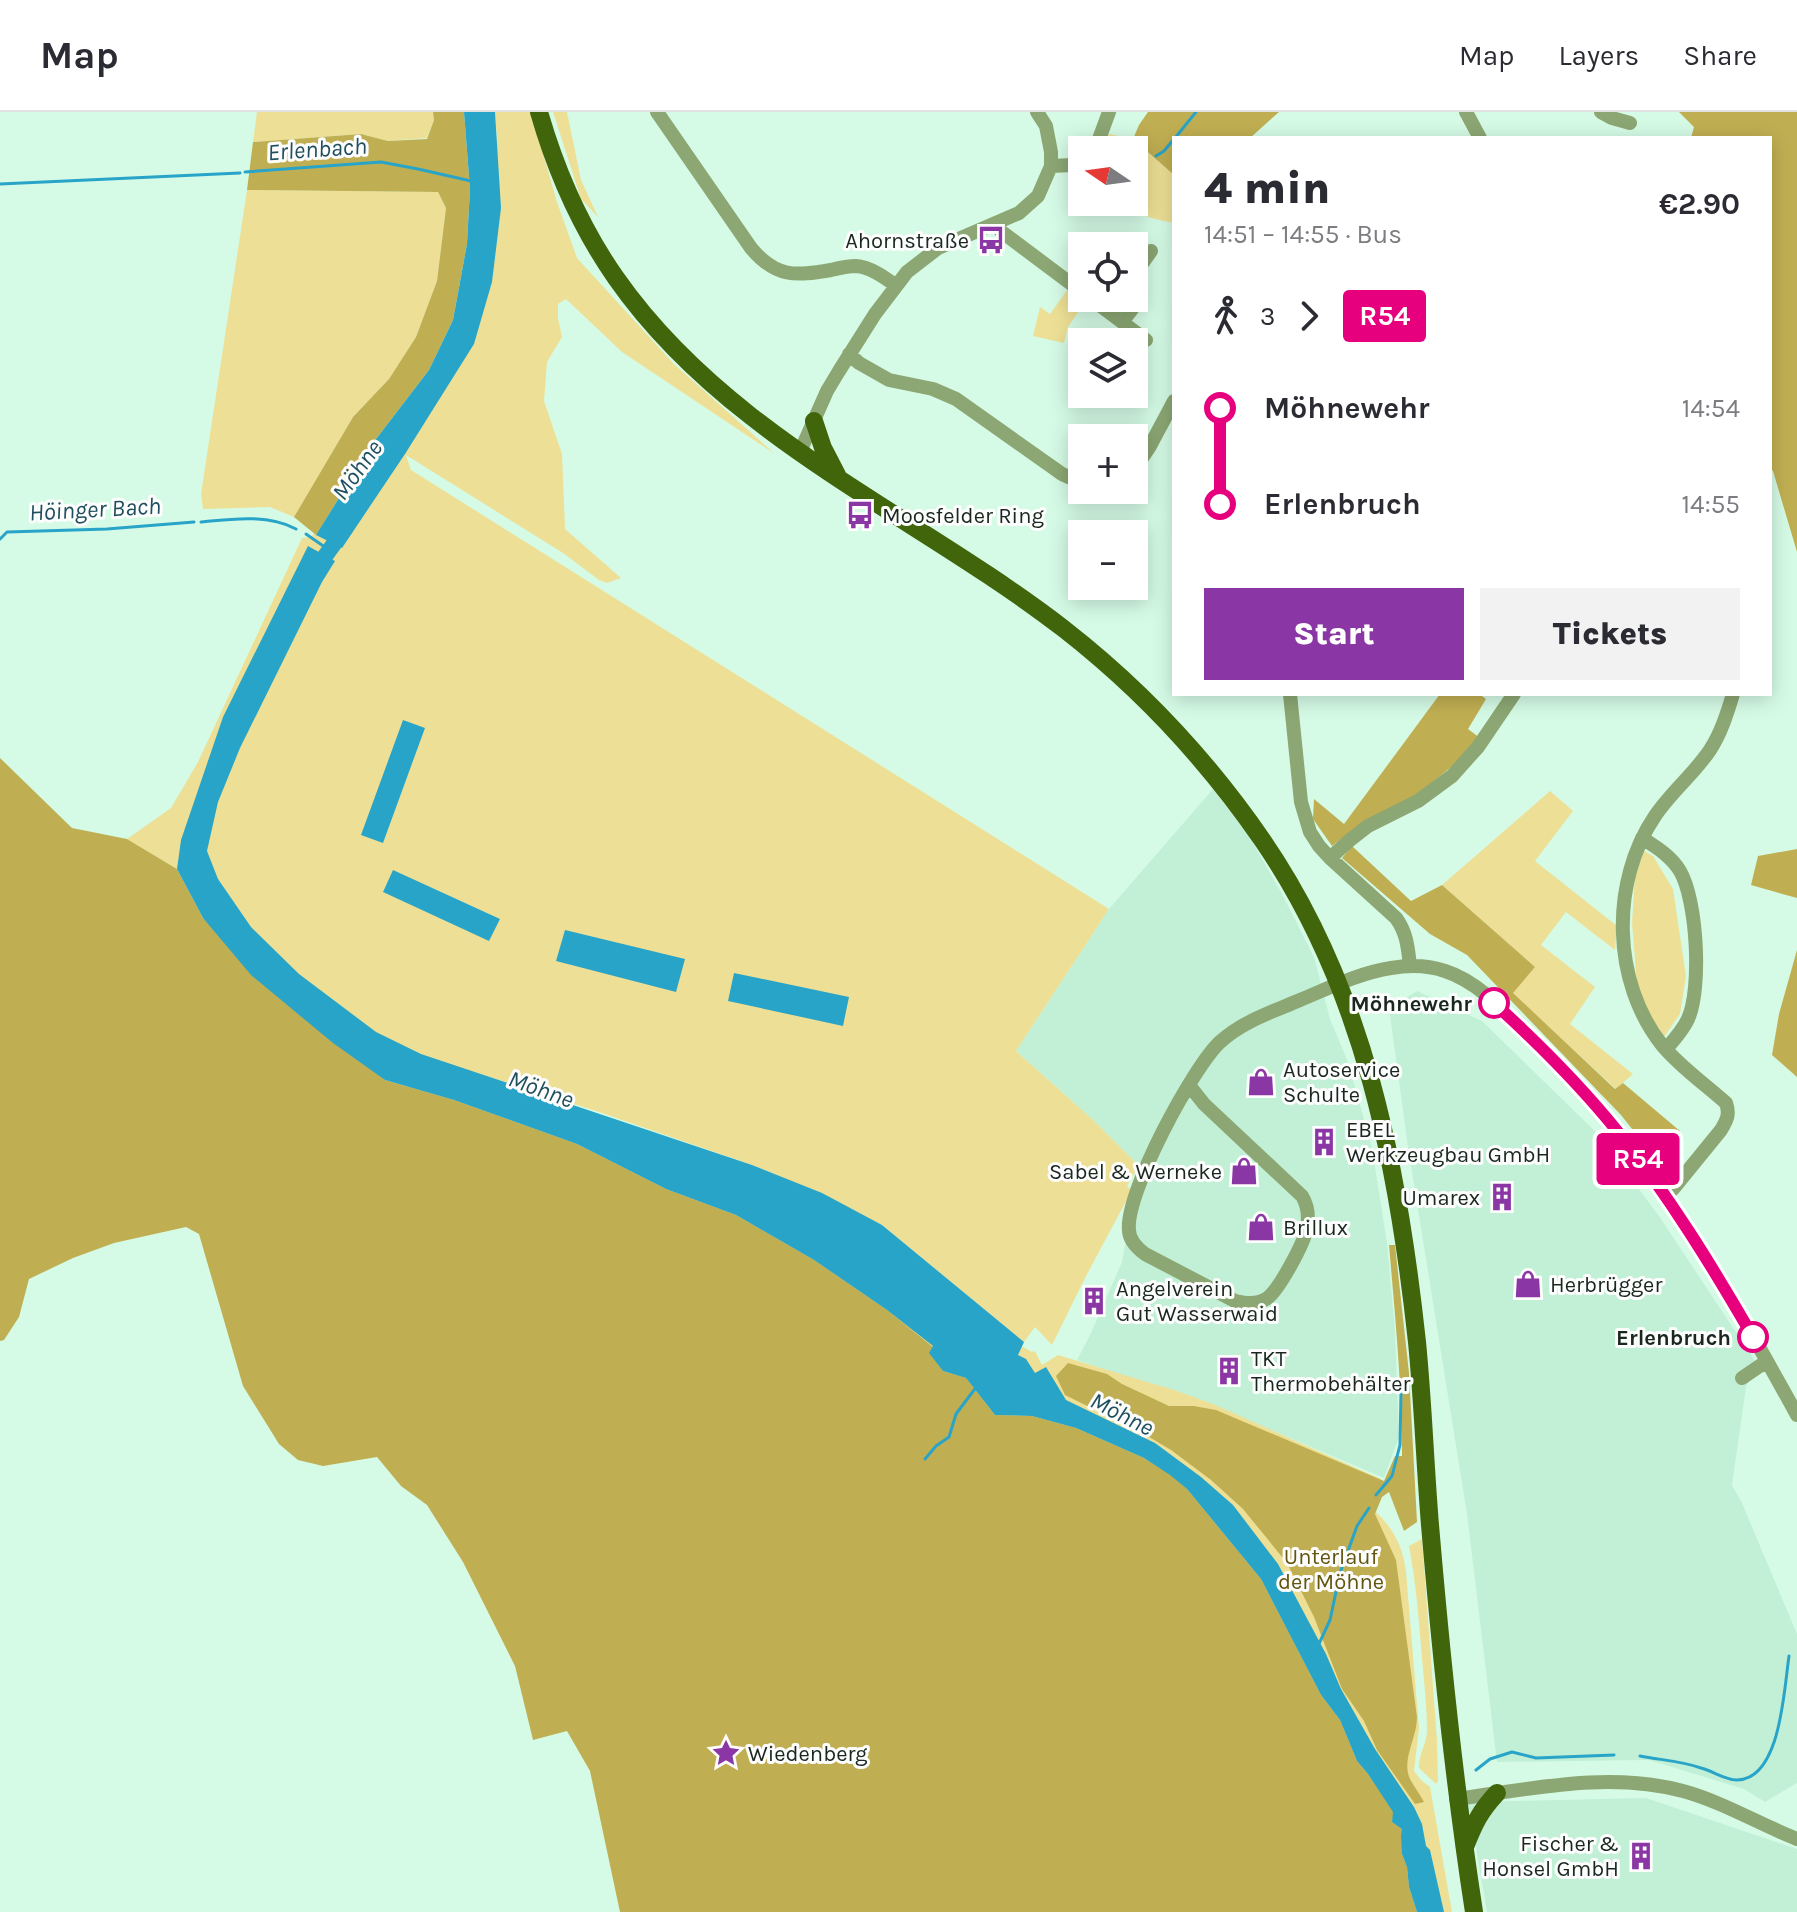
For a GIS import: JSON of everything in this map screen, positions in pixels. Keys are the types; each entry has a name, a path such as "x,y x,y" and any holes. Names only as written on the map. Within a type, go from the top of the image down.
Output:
{"main road":[{"path":"539,112 571,199 591,238 630,297 663,337 767,429 1059,625 1121,676 1173,728 1229,794 1271,854 1315,931 1338,984 1372,1081 1381,1112 1399,1211 1417,1342 1443,1680 1456,1799 1474,1912"},
{"path":"814,421 838,478"},
{"path":"1464,1849 1482,1809 1497,1793"}],"street":[{"path":"657,112 751,248 767,264 776,270 795,274 863,267 895,285"},
{"path":"800,452 827,391 895,285 907,272 938,248 1019,213 1038,196 1051,166 1046,126 1037,112"},
{"path":"1100,136 1109,112"},
{"path":"1466,112 1479,136"},
{"path":"1601,112 1630,123"},
{"path":"1051,166 1068,165"},
{"path":"995,225 1068,282"},
{"path":"1148,255 1151,251"},
{"path":"1108,312 1130,328"},
{"path":"1122,322 1130,312"},
{"path":"849,354 889,380 945,393 1068,477"},
{"path":"1148,449 1172,405"},
{"path":"1290,696 1299,787 1310,832 1330,858 1403,927 1410,966"},
{"path":"1330,858 1368,826 1418,801 1452,776 1478,747 1513,696"},
{"path":"1665,1196 1721,1131 1729,1110 1726,1103 1666,1049 1647,1024 1626,965 1626,895 1642,838 1666,802 1709,751 1732,696"},
{"path":"1642,838 1664,853 1678,868 1692,908 1695,966 1691,1009 1687,1020 1666,1049"},
{"path":"1189,1085 1214,1114 1305,1202 1309,1218 1305,1236 1276,1290 1257,1302 1235,1301 1137,1248 1128,1229 1149,1158 1189,1085 1219,1043 1262,1015 1384,969 1410,966 1456,976 1502,1010 1567,1074 1618,1132 1665,1196 1726,1291 1797,1415"},
{"path":"1742,1378 1767,1361"},
{"path":"1456,1799 1533,1787 1626,1781 1684,1791 1797,1839"}],"shaded area":[{"path":"1213,789 1249,836 1314,957 1330,1019 1348,1062 1372,1148 1387,1243 1395,1330 1399,1437 1384,1478 1231,1413 1077,1360 1122,1262 1139,1166 1016,1051 1109,909"},
{"path":"1417,991 1482,1021 1597,1133 1659,1216 1757,1364 1746,1387 1732,1485 1797,1634 1797,1783 1765,1802 1744,1789 1649,1760 1497,1762 1467,1514 1389,1008"},
{"path":"1646,1798 1797,1849 1797,1912 1487,1912 1468,1802"}],"green space":[{"path":"257,112 433,112 434,120 427,138 388,141 361,134 253,142"},
{"path":"433,112 464,112 470,189 467,244 453,320 429,370 373,443 316,535 294,517 353,417 389,379 416,337 437,281 446,208 438,192 247,190 253,142 361,134 388,141 427,139 434,120"},
{"name":"Unterlauf der Möhne","path":"495,112 531,112 577,258 674,364 775,454 622,352 566,299 558,304 562,337 547,362 544,401 562,454 565,529 621,578 607,583 599,580 563,553 406,455 411,470 1109,909 1016,1051 1139,1166 1127,1186 1132,1190 1052,1345 1035,1327 1024,1342 882,1225 813,1190 955,1289 1023,1347 1035,1351 1042,1365 1058,1355 1174,1390 1213,1404 1381,1479 1372,1509 1395,1537 1406,1572 1419,1728 1414,1771 1430,1787 1452,1912 1407,1912 1028,1434 410,1089 177,868 127,839 171,808 198,762 302,538 311,537 447,374 497,136","holes":["427,1057 752,1165 782,1177"]},
{"path":"553,112 567,112 581,180 598,217 581,199"},
{"path":"1148,112 1279,112 1252,136 1172,136 1172,173 1148,152 1148,136 1134,136"},
{"path":"1679,112 1797,112 1797,552 1772,470 1772,136 1692,136 1694,127"},
{"path":"1148,152 1172,173 1172,223 1146,216"},
{"path":"247,190 438,192 446,208 437,281 416,337 389,379 353,417 294,517 270,507 203,509 201,494"},
{"path":"1068,289 1068,312 1078,312 1068,327 1064,343 1033,336 1040,307 1050,314"},
{"path":"1439,696 1482,696 1486,699 1468,729 1480,738 1464,756 1419,794 1365,821 1332,846 1313,819 1314,799 1344,824"},
{"path":"0,758 72,828 127,839 177,869 203,918 385,1080 454,1100 577,1144 666,1189 736,1215 814,1260 887,1310 933,1347 943,1371 966,1378 995,1415 1032,1416 1076,1428 1144,1458 1171,1475 1187,1489 1261,1579 1321,1695 1340,1720 1357,1761 1394,1812 1392,1822 1403,1828 1402,1854 1417,1912 620,1912 590,1771 567,1731 533,1740 515,1666 463,1562 427,1505 401,1486 377,1457 323,1466 298,1460 279,1444 243,1386 199,1234 186,1227 114,1243 29,1279 19,1317 4,1340 0,1341"},
{"path":"1550,791 1573,811 1535,861 1617,926 1615,950 1566,912 1541,945 1595,987 1570,1024 1633,1074 1616,1089 1512,993 1535,967 1442,885"},
{"path":"1352,846 1411,901 1442,885 1535,967 1513,993 1615,1089 1623,1083 1680,1131 1659,1163 1621,1115 1467,955 1430,934 1342,858"},
{"path":"1797,849 1797,898 1751,885 1758,856"},
{"path":"1644,851 1653,856 1673,889 1686,976 1680,1014 1664,1037 1649,1014 1637,985 1632,923 1635,876"},
{"path":"1797,950 1797,1077 1772,1055 1779,1014"},
{"name":"Unterlauf der Möhne","path":"1389,1245 1395,1245 1409,1373 1417,1522 1404,1531 1389,1492 1382,1497 1375,1514 1396,1560 1417,1717 1407,1764 1410,1779 1424,1802 1415,1804 1377,1750 1364,1721 1342,1689 1314,1617 1287,1563 1243,1509 1171,1450 1065,1395 1056,1376 1068,1363 1107,1374 1169,1406 1216,1410 1384,1481 1395,1456 1402,1456"},
{"path":"1422,1539 1437,1740 1436,1784 1419,1768 1427,1732 1417,1602 1409,1546"}],"water":[{"name":"Möhne","path":"464,112 495,112 501,208 492,282 474,344 342,548 316,535 373,443 429,370 453,320 467,244 470,189"},
{"path":"308,546 335,561 240,748 218,802 207,851 218,879 251,927 299,974 376,1032 421,1054 752,1165 822,1193 882,1225 1024,1342 1018,1355 1026,1359 1035,1373 1046,1367 1066,1400 1155,1443 1201,1477 1233,1505 1278,1564 1341,1689 1375,1749 1414,1807 1430,1850 1444,1912 1417,1912 1402,1854 1402,1829 1392,1822 1393,1812 1357,1761 1340,1720 1321,1695 1261,1579 1187,1489 1170,1475 1144,1458 1076,1428 1032,1416 995,1415 966,1378 943,1371 929,1353 933,1346 887,1310 814,1260 736,1215 666,1189 577,1144 454,1100 385,1080 333,1043 251,975 203,918 177,869 181,840 223,717"},
{"path":"403,720 425,728 383,843 361,835"},
{"path":"393,870 500,919 489,941 383,892"},
{"path":"565,930 685,959 676,992 556,961"},
{"path":"734,973 849,997 843,1026 728,1001"}],"waterway":[{"path":"1177,136 1196,112"},
{"path":"1156,156 1172,141"},
{"name":"Erlenbach","path":"245,172 381,162 471,181"},
{"name":"Erlenbach","path":"0,184 240,173"},
{"name":"Höinger Bach","path":"201,522 262,519 296,529"},
{"name":"Höinger Bach","path":"0,539 7,532 194,522"},
{"name":"Höinger Bach","path":"313,573 346,527"},
{"name":"Höinger Bach","path":"306,534 329,550"},
{"path":"925,1459 949,1437 956,1414 977,1386"},
{"path":"1376,1495 1392,1476 1400,1445 1401,1392"},
{"path":"1318,1646 1330,1620 1340,1573 1357,1526 1369,1508"},
{"path":"1640,1756 1679,1762 1732,1780 1752,1776 1763,1765 1778,1730 1789,1656"},
{"path":"1476,1770 1490,1759 1512,1752 1536,1758 1614,1755"}],"bus line":[{"name":"R54","path":"1494,1003 1567,1074 1618,1132 1665,1196 1753,1337"}],"place":[{"name":"Ahornstraße","path":"991,240"},
{"name":"Moosfelder Ring","path":"860,515"},
{"name":"Möhnewehr","path":"1494,1003"},
{"name":"Autoservice Schulte","path":"1261,1082"},
{"name":"EBEL Werkzeugbau GmbH","path":"1324,1142"},
{"name":"Sabel & Werneke","path":"1244,1171"},
{"name":"Umarex","path":"1502,1197"},
{"name":"Brillux","path":"1261,1227"},
{"name":"Herbrügger","path":"1528,1284"},
{"name":"Angelverein Gut Wasserwaid","path":"1094,1301"},
{"name":"Erlenbruch","path":"1753,1337"},
{"name":"TKT Thermobehälter","path":"1229,1371"},
{"name":"Wiedenberg","path":"726,1753"},
{"name":"Fischer & Honsel GmbH","path":"1641,1856"}]}
